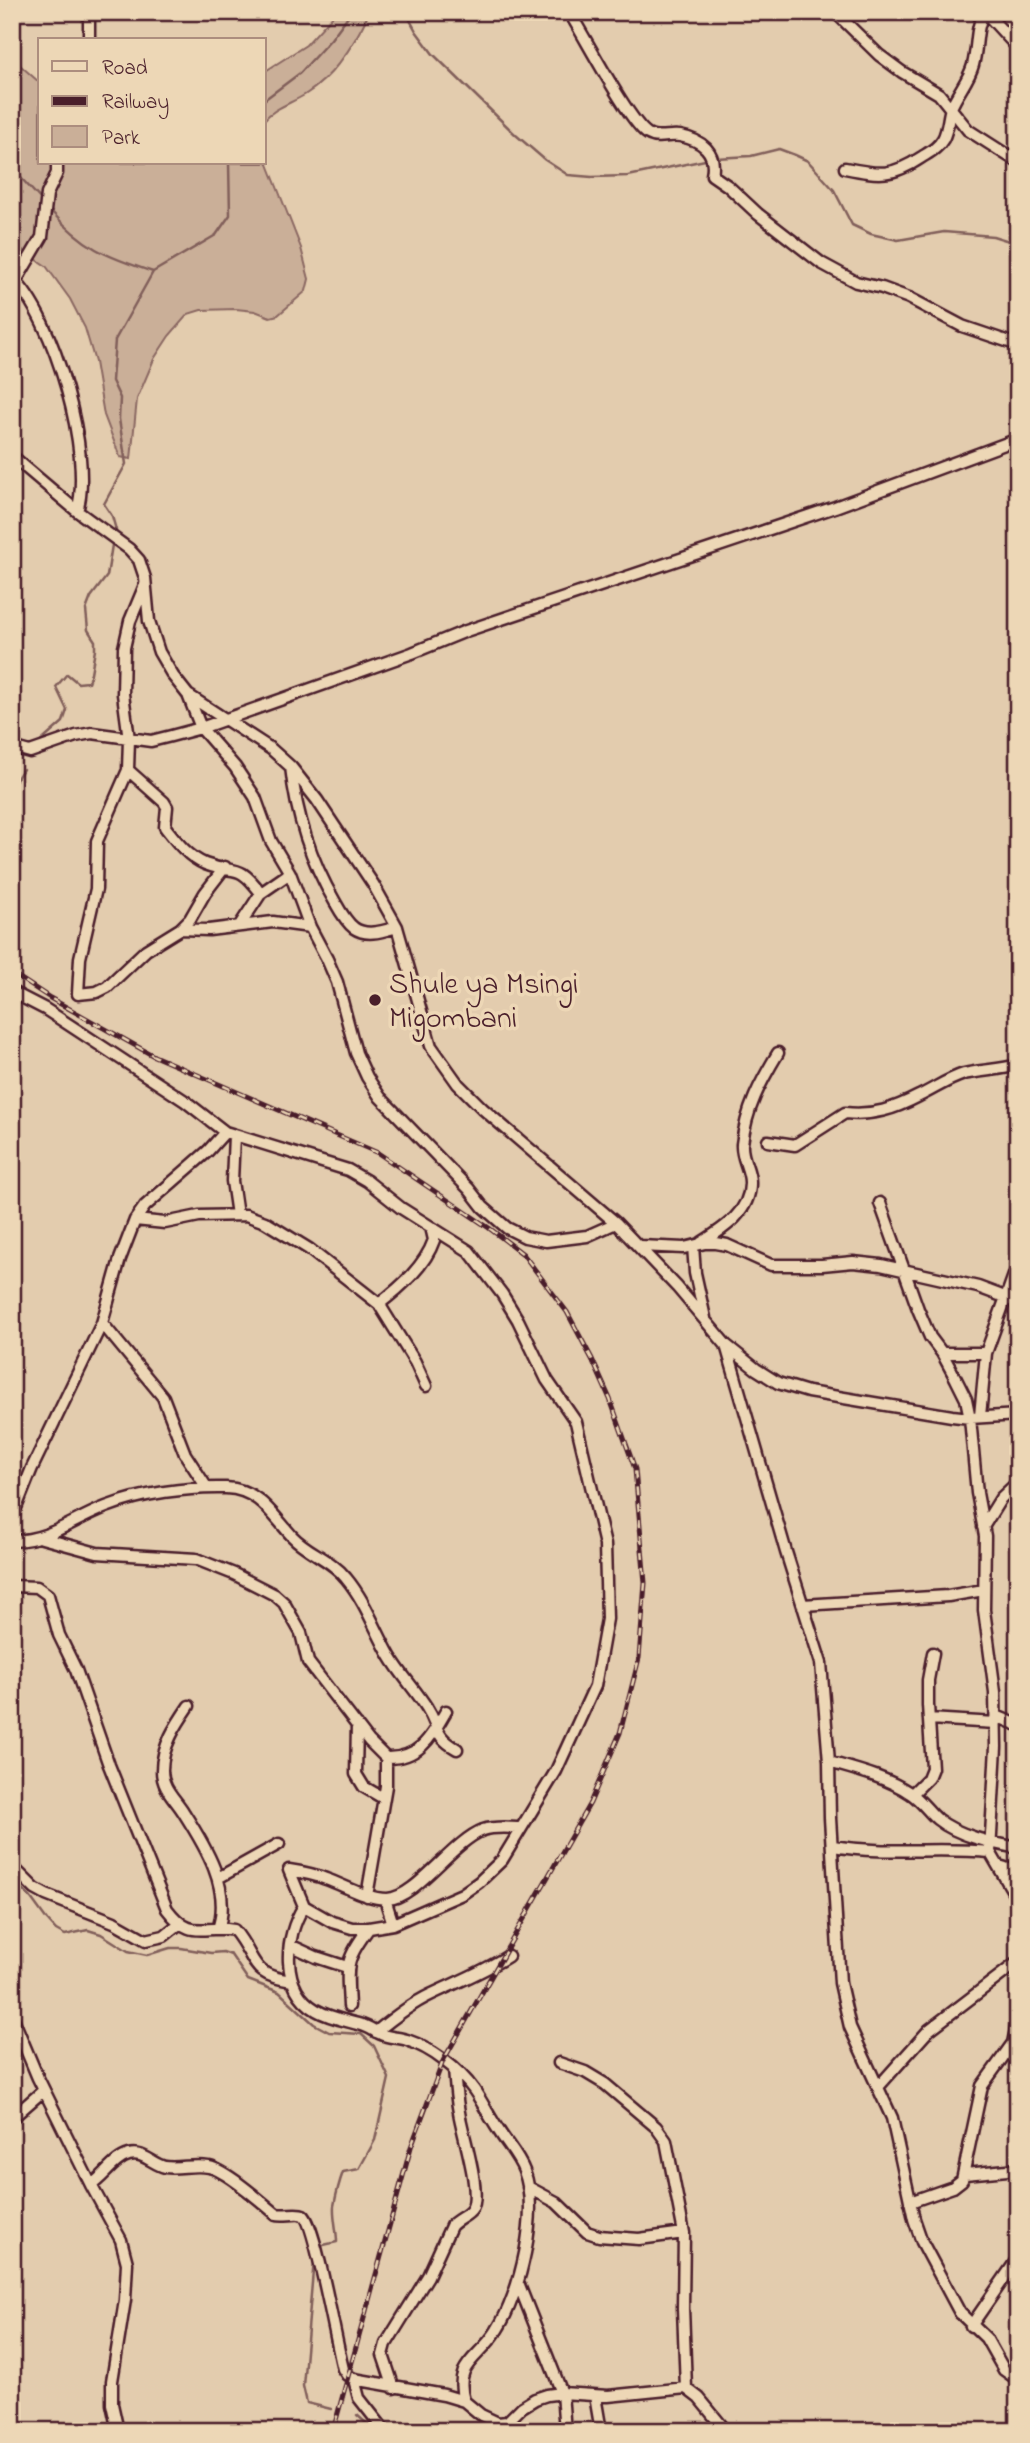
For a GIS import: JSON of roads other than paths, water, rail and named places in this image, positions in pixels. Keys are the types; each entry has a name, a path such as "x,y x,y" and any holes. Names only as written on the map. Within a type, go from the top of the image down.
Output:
{"street":[{"path":"89,12 89,38"},
{"path":"569,12 627,110 647,134 661,137 678,135 704,145 713,158 712,175 805,251 856,282 909,298 962,326 1018,345"},
{"path":"835,12 879,55 931,88 968,130 1018,162"},
{"path":"845,168 880,175 906,168 935,149 944,138 951,109 972,69 977,25 985,12 1018,48"},
{"path":"57,164 57,173 47,194 42,237 14,279 45,330 64,375 73,416 82,485 77,511"},
{"path":"12,747 30,752 92,733 151,741 201,729 466,631 835,507 1018,439"},
{"path":"12,456 77,511 129,549 139,560 146,583 149,621 159,652 173,677 188,695 271,749 291,767 317,800 397,927 432,1045 458,1084 483,1110 640,1246 726,1345 778,1383 808,1392 975,1417 1018,1415"},
{"path":"146,583 130,621 124,648 123,694 129,739 128,770 97,841 96,890 80,958 78,993 97,992 107,987 146,950 180,929 190,919 225,867"},
{"path":"188,695 201,729 256,797 271,841 290,873 310,928 337,982 356,1054 380,1097 495,1219 507,1228 525,1237 546,1241 587,1236 616,1223"},
{"path":"291,767 296,798 313,860 344,918 355,929 365,933 397,927"},
{"path":"128,770 164,802 167,807 165,827 191,857 206,864 239,870 248,876 261,893"},
{"path":"240,925 261,893 290,873"},
{"path":"180,929 209,930 273,922 310,928"},
{"path":"12,992 45,1009 185,1101 229,1134 348,1170 367,1181 394,1203 469,1251 488,1273 518,1320 547,1380 573,1415 605,1545 607,1619 595,1686 556,1771 502,1860 479,1882 446,1902 393,1924 352,1928 332,1922 304,1906 289,1870 324,1878 367,1896 385,1899 403,1895 449,1852 481,1831 495,1827 521,1828"},
{"path":"696,1245 733,1222 748,1195 750,1182 742,1149 748,1112 756,1090 778,1054"},
{"path":"768,1142 795,1145 845,1113 862,1115 887,1110 964,1074 989,1072 1018,1065"},
{"path":"229,1134 237,1214"},
{"path":"12,1518 32,1468 102,1323 120,1259 135,1220 145,1206 229,1134"},
{"path":"880,1203 930,1337 942,1353 975,1417"},
{"path":"135,1220 165,1223 199,1216 254,1216 309,1248 379,1304 415,1362 426,1386"},
{"path":"379,1304 407,1280 428,1253 434,1240 430,1227"},
{"path":"640,1246 684,1248 705,1243 727,1245 771,1265 853,1262 905,1270 978,1287 1018,1302"},
{"path":"696,1245 695,1273 706,1321"},
{"path":"1018,1264 986,1353 975,1417 977,1493 986,1568 986,1627 993,1663 996,1719 991,1847 1018,1900"},
{"path":"102,1323 163,1397 185,1454 207,1488"},
{"path":"726,1345 821,1662 830,1762 830,1818 840,1983 850,2027 892,2118 910,2202 922,2242 955,2305 971,2326 986,2338 1004,2370 1018,2380"},
{"path":"942,1353 986,1353"},
{"path":"983,1527 1001,1498 1018,1482"},
{"path":"12,1541 41,1537 58,1531 103,1508 129,1499 207,1488 230,1488 250,1493 298,1542 339,1570 369,1611 389,1653 408,1684 427,1707 444,1741 457,1749"},
{"path":"41,1537 97,1553 196,1559 234,1574 284,1602 301,1633 308,1662 386,1758 383,1798 367,1896"},
{"path":"12,1586 37,1587 48,1595 59,1635 84,1689 109,1765 167,1909 179,1924 200,1931 234,1930 259,1970 267,1976 292,1981"},
{"path":"803,1605 935,1597 984,1590"},
{"path":"912,1794 928,1778 932,1769 928,1680 933,1653"},
{"path":"189,1706 174,1727 166,1746 163,1782 168,1794 183,1812 218,1878 223,1909 218,1929"},
{"path":"386,1758 408,1756 420,1748 446,1711"},
{"path":"929,1718 996,1719 1018,1725"},
{"path":"357,1725 356,1774 363,1787 383,1798"},
{"path":"830,1762 887,1781 912,1794 939,1820 991,1847"},
{"path":"218,1878 279,1844"},
{"path":"833,1846 878,1852 1018,1848"},
{"path":"12,1866 35,1889 114,1922 146,1940 164,1936 179,1924"},
{"path":"999,1866 1018,1871"},
{"path":"385,1899 393,1924"},
{"path":"304,1906 292,1927 289,1945 292,1981 299,1994 313,2008 376,2032 413,2042 454,2069 470,2084 524,2171 530,2204 519,2285 497,2330 461,2374 460,2385 464,2401"},
{"path":"349,2006 347,1967 352,1951 369,1928"},
{"path":"289,1945 347,1967"},
{"path":"376,2032 429,1996 482,1972 508,1956"},
{"path":"879,2086 929,2030 1018,1962"},
{"path":"12,2016 44,2090 121,2240 127,2263 125,2300 111,2381 112,2404 118,2431"},
{"path":"910,2202 953,2187 962,2180 982,2085 1013,2043 1018,2019"},
{"path":"559,2063 585,2072 605,2084 656,2127 666,2141 684,2233 686,2388"},
{"path":"394,2388 383,2356 386,2344 428,2276 451,2226 471,2211 473,2206 472,2172 459,2115 454,2069"},
{"path":"12,2118 44,2090"},
{"path":"91,2185 123,2157 142,2155 165,2167 211,2167 276,2214 303,2215 308,2221 316,2246 343,2369 354,2379 464,2401 491,2421 506,2426 513,2414 535,2399 562,2393 608,2396 686,2388 699,2398 726,2431"},
{"path":"965,2174 1018,2169"},
{"path":"528,2187 556,2202 587,2232 599,2236 639,2239 684,2233"},
{"path":"971,2326 1018,2258"},
{"path":"519,2285 562,2393 565,2431"},
{"path":"354,2379 359,2398 385,2431"},
{"path":"595,2396 601,2431"}],"waterway":[{"path":"266,98 300,73 351,12"},
{"path":"410,12 410,20 416,31 433,54 516,135 545,160 568,175 628,176 710,159"},
{"path":"716,158 751,156 779,149 808,161 834,190 852,225 871,234 898,240 944,232 993,236 1009,241 1018,249"},
{"path":"116,530 112,516 104,504 126,464 119,419 120,398 112,381 115,340 153,272 216,235 230,215 229,164"},
{"path":"12,168 43,202"},
{"path":"50,210 62,223 96,249 153,272"},
{"path":"37,745 63,722 67,710 56,687 67,674 78,683 88,682 95,641 88,630 86,610 91,597 107,576 112,545"},
{"path":"12,786 23,769"},
{"path":"12,1879 56,1930 65,1935 88,1930 101,1934 128,1951 147,1955 170,1948 223,1952 231,1955 248,1980 279,1992 314,2024 329,2032 361,2034 374,2046 389,2078 375,2140 359,2169 343,2172 334,2206 337,2242 319,2246"},
{"path":"314,2260 303,2386 307,2403 331,2409"},
{"path":"357,2415 375,2431"}],"railway":[{"path":"12,973 50,998 154,1056 378,1153 523,1254 567,1312 592,1359 610,1399 635,1469 645,1583 639,1658 620,1733 590,1803 443,2061 411,2147 333,2431"}],"place":[{"name":"Shule ya Msingi Migombani","path":"375,1000"}]}
